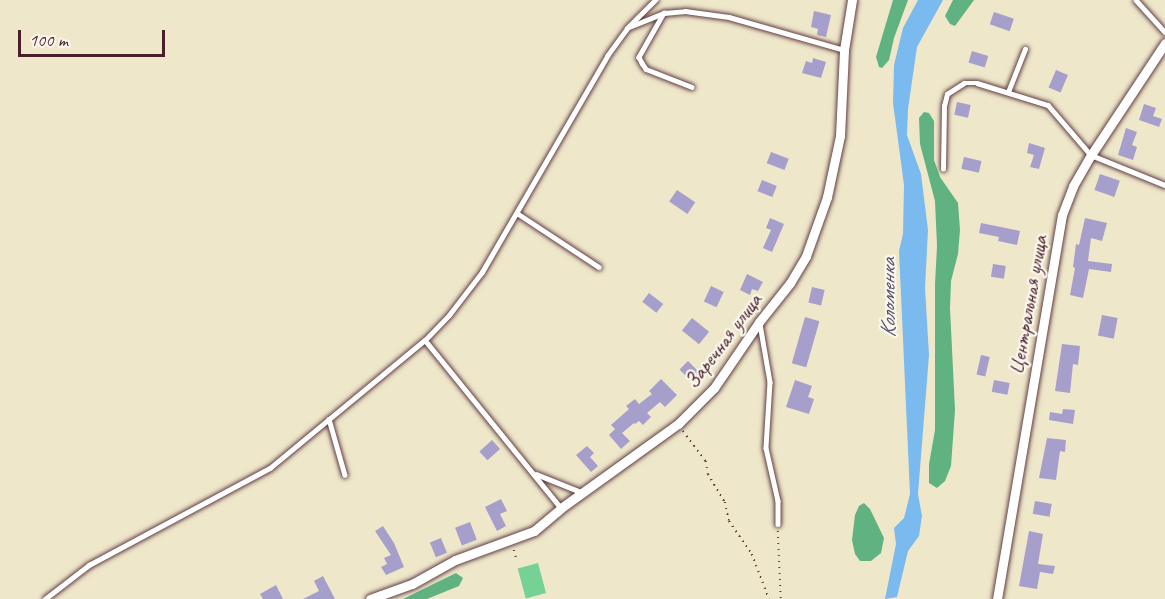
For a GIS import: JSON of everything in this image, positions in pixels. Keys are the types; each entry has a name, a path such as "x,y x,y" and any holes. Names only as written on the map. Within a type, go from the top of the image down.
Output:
{"street":[{"name":"Заречная улица","path":"370,599 412,584 455,560 534,531 561,508 678,424 714,388 759,322 790,283 806,256 827,197 840,136 844,50 852,0"},
{"name":"Центральная улица","path":"997,599 1062,215 1073,186 1091,155 1165,43"}],"lane":[{"path":"45,599 89,565 270,468 424,340 449,315 482,272 607,56 627,28 655,0"},
{"path":"1136,0 1165,32"},
{"path":"627,28 664,13 685,11 729,17 844,50"},
{"path":"664,13 639,57 646,69 692,87"},
{"path":"1008,92 1025,49"},
{"path":"943,169 944,106 947,94 964,83 977,83 1048,105 1091,155 1165,185"},
{"path":"518,213 599,267"},
{"path":"759,322 770,382 766,448 778,501 778,524"},
{"path":"424,340 561,508"},
{"path":"329,419 345,474"},
{"path":"533,473 583,493"}],"path":[{"path":"678,424 705,461 708,474 725,502 729,521 752,554 769,599"},
{"path":"778,524 781,599"},
{"path":"510,540 517,561"}],"green space":[{"path":"893,0 908,0 894,38 889,60 882,68 879,67 876,57"},
{"path":"953,0 974,0 955,26 950,24 945,16"},
{"path":"924,112 929,113 934,121 934,160 940,177 958,203 960,230 958,254 951,281 950,308 955,410 951,466 945,481 937,488 929,483 929,464 935,430 937,246 935,201 920,144 919,118"},
{"path":"864,503 870,509 884,538 881,553 871,561 860,561 855,554 852,540 855,515 859,506"},
{"path":"538,563 546,593 526,598 518,568"},
{"path":"456,573 463,578 459,586 427,599 403,599"}],"water":[{"path":"918,0 943,0 917,47 908,109 907,135 921,174 928,230 925,288 929,355 918,494 922,516 919,536 908,551 897,597 885,599 896,544 894,528 904,518 910,494 899,251 903,234 904,185 893,103 894,65 903,28"}],"building":[{"path":"814,11 831,15 826,37 817,35 818,29 811,27"},
{"path":"994,12 1014,19 1010,31 990,24"},
{"path":"972,51 988,56 985,67 968,62"},
{"path":"813,58 826,62 821,78 802,73 806,61 812,63"},
{"path":"1056,70 1068,75 1061,93 1049,87"},
{"path":"957,102 971,105 968,118 954,115"},
{"path":"1144,104 1156,108 1153,116 1162,119 1159,127 1139,120"},
{"path":"1126,128 1137,132 1132,145 1137,147 1133,160 1118,155"},
{"path":"1029,143 1045,148 1039,169 1030,167 1034,155 1027,153"},
{"path":"771,152 789,159 784,170 767,163"},
{"path":"964,157 982,161 979,173 961,169"},
{"path":"1100,174 1120,181 1114,197 1094,190"},
{"path":"762,180 777,186 772,197 758,191"},
{"path":"677,190 695,202 687,214 669,202"},
{"path":"770,218 784,224 772,252 763,248 771,230 766,228"},
{"path":"1085,218 1107,223 1102,241 1091,238 1088,261 1112,264 1111,272 1089,269 1083,298 1070,295 1075,268 1073,267 1076,244 1079,245"},
{"path":"981,223 1020,231 1017,245 998,241 999,237 979,233"},
{"path":"993,264 1006,266 1004,279 991,277"},
{"path":"747,274 763,282 758,291 752,289 750,295 740,290"},
{"path":"711,286 724,292 717,307 704,301"},
{"path":"812,287 825,290 821,306 808,303"},
{"path":"649,293 663,304 656,313 642,302"},
{"path":"1102,315 1118,318 1114,339 1098,336"},
{"path":"805,317 819,321 806,367 792,363"},
{"path":"692,318 709,332 699,344 682,330"},
{"path":"1062,344 1080,346 1078,365 1073,364 1070,393 1055,391"},
{"path":"981,355 990,357 985,377 977,374"},
{"path":"688,361 700,373 692,382 680,369"},
{"path":"661,379 677,395 665,407 660,402 647,413 651,417 643,425 639,421 622,433 630,441 621,449 609,435 615,429 611,425 629,409 626,406 635,399 639,404 652,394 649,391"},
{"path":"795,380 812,386 808,397 814,399 809,414 786,407"},
{"path":"994,380 1010,383 1007,395 992,392"},
{"path":"1063,409 1075,410 1073,424 1049,420 1050,412 1062,414"},
{"path":"1047,438 1066,440 1065,452 1060,451 1056,480 1039,478"},
{"path":"492,440 500,449 487,460 479,451"},
{"path":"587,446 594,453 590,457 598,466 591,472 576,455"},
{"path":"501,499 507,511 500,514 506,526 497,531 485,507"},
{"path":"1035,501 1052,504 1049,517 1033,514"},
{"path":"470,522 477,540 462,545 455,528"},
{"path":"383,526 394,543 404,567 386,575 381,567 387,564 384,558 391,555 375,531"},
{"path":"1029,531 1043,534 1038,564 1055,566 1053,574 1040,572 1037,589 1019,586"},
{"path":"441,538 447,553 436,557 430,542"},
{"path":"323,576 335,599 303,599 319,591 314,581"},
{"path":"276,585 283,599 263,599 260,594"}],"water label":[{"name":"Коломенка","path":"889,298"}]}
